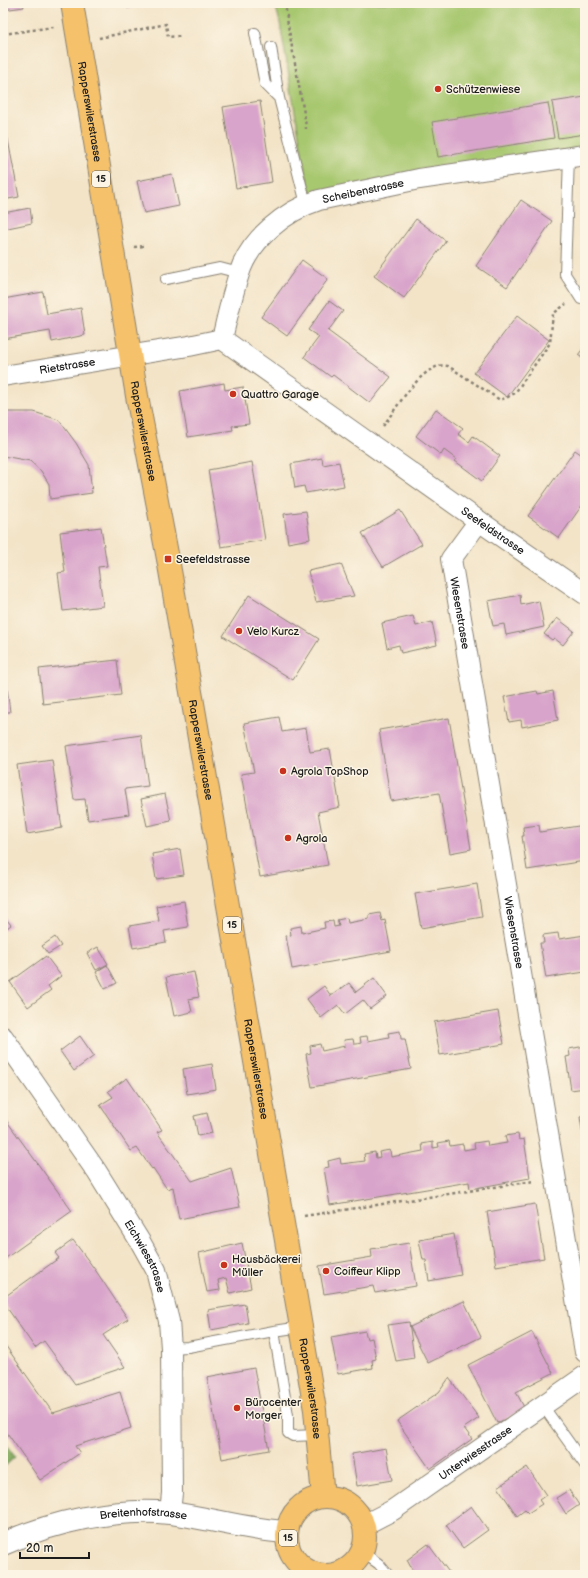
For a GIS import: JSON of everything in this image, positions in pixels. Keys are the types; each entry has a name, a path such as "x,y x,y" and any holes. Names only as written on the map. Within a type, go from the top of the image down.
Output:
{"main road":[{"name":"Rapperswilerstrasse","path":"72,3 131,355 226,885 302,1327 317,1435 323,1497"},
{"name":"15","path":"362,1552 351,1566 335,1574 319,1574 304,1568 298,1562 290,1548 288,1532 292,1518 302,1506 308,1501 323,1497 334,1497 344,1500 360,1515 364,1525"},
{"path":"362,1552 365,1543 364,1525"}],"street":[{"name":"Scheibenstrasse","path":"222,339 239,273 250,251 266,232 285,217 306,204 419,179 577,156"},
{"path":"131,355 222,339"},
{"name":"Seefeldstrasse","path":"222,339 479,522 585,594"},
{"name":"Rietstrasse","path":"3,376 131,355"},
{"name":"Wiesenstrasse","path":"479,522 451,559 585,1352"},
{"name":"Eichwiesstrasse","path":"3,1037 97,1172 156,1270 169,1321 172,1493 170,1513"},
{"name":"Unterwiesstrasse","path":"364,1525 393,1510 585,1376"},
{"name":"Breitenhofstrasse","path":"3,1544 28,1533 87,1518 144,1511 170,1513 288,1532"}],"lane":[{"path":"255,33 265,84 279,98"},
{"path":"271,47 279,98 306,204"},
{"path":"577,156 565,274 581,297"},
{"path":"166,279 220,268 239,273"},
{"path":"170,1348 188,1347 302,1327"},
{"path":"274,1331 288,1415 288,1433 293,1436 317,1435"},
{"path":"543,1406 585,1464"},
{"path":"362,1552 379,1564 388,1575"}],"path":[{"path":"285,3 305,119 306,134"},
{"path":"95,39 166,24 168,38 181,36"},
{"path":"3,34 58,26"},
{"path":"132,247 144,246"},
{"path":"380,432 411,389 426,373 439,366 448,366 500,400 515,393 550,343 553,314 581,297"},
{"path":"299,1217 556,1178"}],"green space":[{"name":"Schützenwiese","path":"275,3 585,3 585,155 313,202 304,165 280,23"},
{"path":"3,1440 15,1457 3,1468"}],"building":[{"path":"3,3 23,3 24,7 3,10"},
{"path":"126,3 152,3 152,4 127,8"},
{"path":"585,97 585,134 558,138 552,102"},
{"path":"260,101 272,182 236,188 223,107"},
{"path":"548,103 554,138 438,157 432,122"},
{"path":"3,114 19,197 3,200"},
{"path":"172,174 179,206 144,213 137,181"},
{"path":"521,200 552,221 507,287 476,266"},
{"path":"30,208 32,223 3,229 3,213"},
{"path":"416,219 446,241 404,298 374,276"},
{"path":"302,260 328,279 287,336 261,317"},
{"path":"43,292 47,314 81,308 85,335 52,342 50,331 3,339 3,299"},
{"path":"329,301 343,311 328,331 391,377 370,403 333,375 331,377 304,357 319,337 308,330"},
{"path":"517,316 549,340 507,397 474,373"},
{"path":"585,346 585,360 578,355"},
{"path":"224,383 225,390 243,387 249,424 232,426 233,430 188,437 180,391"},
{"path":"436,409 463,428 458,434 469,442 473,436 500,456 482,481 455,461 456,459 444,450 441,455 416,436"},
{"path":"3,412 34,412 59,420 76,443 89,465 92,493 50,499 49,484 41,471 30,461 3,456"},
{"path":"575,450 585,457 585,501 559,538 528,516"},
{"path":"322,458 323,465 339,462 344,486 306,493 304,486 295,488 291,464"},
{"path":"252,462 265,540 221,547 208,470"},
{"path":"400,510 422,544 383,567 362,533"},
{"path":"306,511 310,539 288,543 284,514"},
{"path":"101,527 107,566 98,567 103,606 63,611 58,573 65,572 60,532"},
{"path":"341,564 354,596 316,602 308,571"},
{"path":"249,595 319,639 293,680 223,636"},
{"path":"520,595 521,605 539,601 544,627 506,635 504,624 493,626 488,601"},
{"path":"413,616 416,626 432,622 437,645 401,653 399,645 387,648 382,623"},
{"path":"557,618 574,631 563,645 554,638 552,640 544,634"},
{"path":"117,660 121,695 43,704 39,669"},
{"path":"5,672 10,712 3,712 3,673"},
{"path":"537,691 538,694 553,691 558,720 522,727 521,720 509,722 504,697"},
{"name":"Agrola","path":"279,717 282,732 306,728 310,752 330,749 340,807 318,812 328,865 260,877 241,774 254,772 244,723"},
{"path":"449,718 471,849 450,853 439,793 391,801 379,730"},
{"path":"141,735 148,786 125,789 129,814 88,820 85,799 74,800 66,746"},
{"path":"52,760 62,828 27,834 17,765"},
{"path":"165,794 171,821 147,826 141,799"},
{"path":"539,825 540,832 585,825 585,861 527,870 522,836 524,836 523,827"},
{"path":"180,849 184,875 156,879 152,854"},
{"path":"477,884 482,917 421,928 415,894"},
{"path":"184,901 188,927 164,931 166,942 133,948 129,926 159,921 156,906"},
{"path":"380,913 382,921 385,920 391,951 292,969 286,936 291,935 290,928 301,926 302,933 325,928 324,922 333,921 334,927 339,926 337,920 347,918 348,923 369,919 369,915"},
{"path":"3,915 11,925 3,931"},
{"path":"558,933 559,939 585,935 585,972 546,978 540,943 544,943 543,935"},
{"path":"55,937 61,946 48,954 42,946"},
{"path":"98,947 108,964 96,970 87,953"},
{"path":"46,956 61,976 48,986 51,990 28,1007 10,982"},
{"path":"107,965 117,983 105,989 96,972"},
{"path":"194,972 199,997 189,999 192,1012 174,1016 166,977"},
{"path":"374,978 387,996 370,1009 363,1000 345,1014 338,1005 321,1018 307,999 324,986 331,996 349,983 356,992"},
{"path":"498,1011 504,1044 440,1055 434,1022"},
{"path":"400,1031 401,1039 405,1039 411,1069 312,1087 306,1054 311,1053 310,1046 320,1044 322,1051 345,1046 344,1040 353,1039 354,1044 357,1044 361,1043 360,1037 367,1036 368,1041 389,1037 388,1033"},
{"path":"80,1036 94,1056 74,1071 60,1051"},
{"path":"585,1046 585,1088 571,1090 566,1057 570,1056 569,1049"},
{"path":"212,1064 216,1089 187,1094 183,1069"},
{"path":"127,1078 162,1130 157,1132 192,1181 231,1168 240,1207 179,1219 173,1187 167,1189 137,1148 131,1151 100,1105 113,1097 108,1091"},
{"path":"207,1113 212,1133 198,1136 194,1116"},
{"path":"585,1116 585,1142 584,1142 580,1117"},
{"path":"6,1120 72,1211 3,1260 3,1123"},
{"path":"518,1134 519,1140 524,1139 530,1178 470,1189 469,1182 330,1205 324,1168 329,1167 328,1161 340,1158 341,1164 365,1161 364,1154 375,1152 376,1158 380,1157 379,1152 390,1150 391,1157 423,1151 422,1144 433,1142 433,1148 439,1147 438,1143 449,1141 450,1146 463,1144 464,1150 475,1148 474,1143 487,1141 488,1146 507,1143 505,1136"},
{"path":"535,1204 544,1258 496,1266 487,1212"},
{"path":"454,1234 461,1275 429,1281 426,1260 423,1260 419,1240"},
{"path":"73,1240 128,1319 103,1335 125,1367 75,1384 44,1341 35,1348 3,1302 3,1298 59,1258 55,1253"},
{"name":"Hausbäckerei Müller","path":"242,1243 251,1288 230,1293 226,1278 218,1280 220,1290 207,1292 199,1253"},
{"path":"409,1243 416,1286 375,1293 373,1286 324,1294 319,1266 372,1257 371,1249"},
{"path":"464,1301 481,1337 428,1363 410,1327"},
{"path":"245,1304 248,1323 211,1330 208,1310"},
{"path":"409,1322 414,1358 396,1361 388,1325"},
{"path":"365,1331 367,1339 372,1338 376,1359 372,1360 373,1368 338,1374 331,1337"},
{"path":"532,1332 553,1373 516,1392 525,1409 497,1423 468,1365"},
{"path":"3,1342 53,1413 120,1392 131,1428 75,1446 80,1453 40,1480 3,1427"},
{"name":"Bürocenter Morger","path":"254,1368 269,1450 222,1459 207,1377"},
{"path":"449,1378 479,1418 464,1428 472,1439 430,1469 397,1421 439,1392"},
{"path":"386,1448 392,1480 357,1486 352,1454"},
{"path":"527,1467 546,1495 539,1500 542,1504 528,1513 525,1510 517,1516 498,1487"},
{"path":"569,1490 579,1505 566,1514 556,1498"},
{"path":"471,1506 488,1530 463,1548 446,1525"},
{"path":"428,1544 451,1575 415,1575 407,1560"}],"place":[{"name":"Schützenwiese","path":"438,89"},
{"name":"Quattro Garage","path":"233,394"},
{"name":"Seefeldstrasse","path":"168,559"},
{"name":"Velo Kurcz","path":"239,631"},
{"name":"Agrola TopShop","path":"283,771"},
{"name":"Agrola","path":"288,838"},
{"name":"Hausbäckerei Müller","path":"224,1265"},
{"name":"Coiffeur Klipp","path":"326,1271"},
{"name":"Bürocenter Morger","path":"237,1408"}]}
